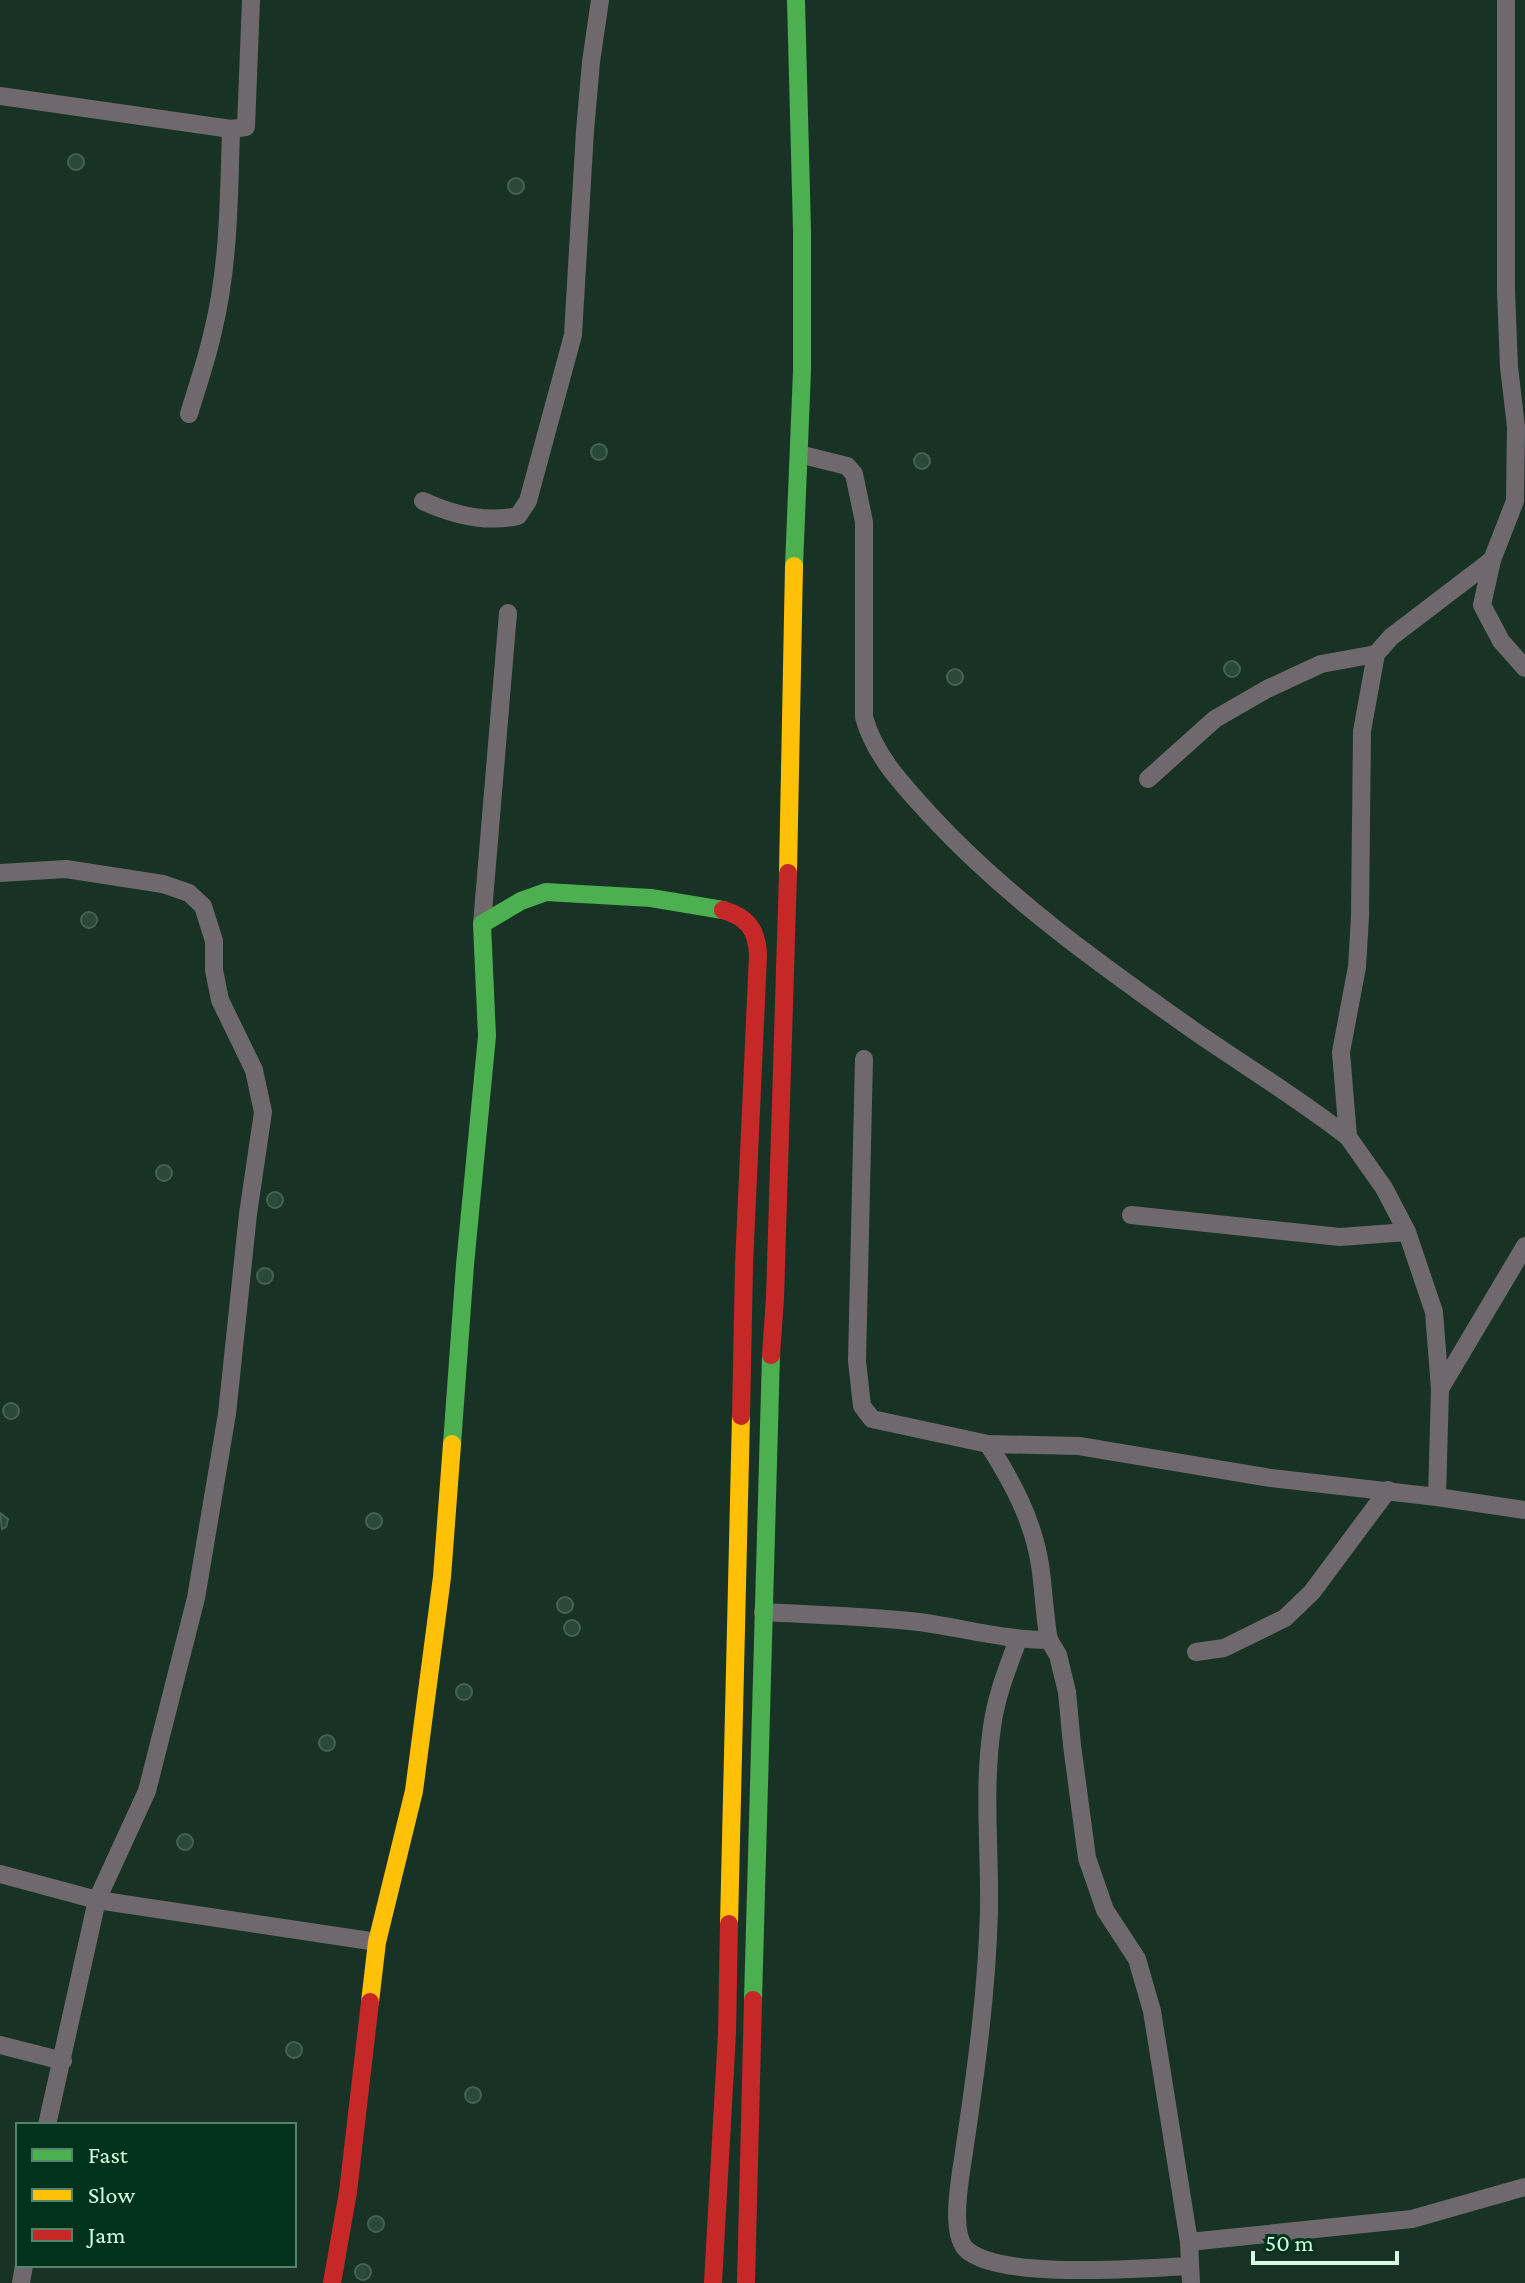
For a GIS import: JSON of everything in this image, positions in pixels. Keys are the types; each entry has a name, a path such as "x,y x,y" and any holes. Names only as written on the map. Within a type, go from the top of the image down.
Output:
{"street":[{"path":"0,96 231,129 246,127 251,0"},
{"path":"423,501 456,514 498,520 518,516 528,501 573,335 585,131 600,0"},
{"path":"746,2283 769,1377 775,1298 802,371 796,0"},
{"path":"1506,0 1506,291 1520,501 1492,560 1482,605 1501,641 1525,668"},
{"path":"189,414 213,331 221,287 231,129"},
{"path":"799,454 847,466 854,474 864,522 864,717 870,737 901,782 962,849 1041,919 1348,1137 1384,1188 1407,1232 1434,1312 1440,1389 1437,1497"},
{"path":"1348,1137 1341,1052 1357,967 1362,731 1376,654 1391,637 1492,560"},
{"path":"332,2283 348,2192 377,1942 414,1791 442,1577 465,1265 487,1036 482,924 508,613"},
{"path":"1148,779 1215,719 1267,689 1321,664 1376,654"},
{"path":"0,873 66,869 163,884 189,893 203,906 214,941 214,970 220,1000 254,1070 263,1112 248,1214 227,1414 196,1598 147,1791 97,1900 48,2123"},
{"path":"482,924 516,906 528,895 584,893 661,899 731,910 748,921 757,936 758,978 744,1265 730,1946 713,2283"},
{"path":"864,1059 857,1361 862,1406 872,1419 988,1444 1079,1446 1257,1476 1388,1490 1525,1510"},
{"path":"1131,1215 1340,1237 1407,1232"},
{"path":"1440,1389 1525,1246"},
{"path":"988,1444 1013,1482 1029,1522 1040,1564 1043,1610 1049,1640 1058,1655 1064,1676 1087,1858 1105,1910 1137,1959 1152,2011 1189,2242 1191,2274 1026,2268 974,2254 966,2250 958,2236 959,2188 979,2049 989,1910 987,1793 992,1729 997,1700 1018,1640"},
{"path":"740,1466 768,1470"},
{"path":"1196,1652 1224,1648 1285,1618 1312,1592 1388,1490"},
{"path":"763,1612 916,1622 1018,1640 1049,1640"},
{"path":"0,1874 97,1900 377,1942"},
{"path":"0,2045 63,2061"},
{"path":"1189,2242 1412,2219 1525,2187"}],"building":[{"path":"73,154 79,154 84,162 82,168 73,170 68,165 68,159"},
{"path":"516,178 522,180 522,192 516,194 510,192 508,186 510,180"},
{"path":"596,444 602,444 607,452 605,458 596,460 591,455 591,449"},
{"path":"922,453 928,455 928,467 922,469 916,467 914,461 916,455"},
{"path":"1232,661 1238,663 1238,675 1232,677 1226,675 1224,669 1226,663"},
{"path":"952,669 958,669 963,677 961,683 952,685 947,680 947,674"},
{"path":"89,912 95,914 95,926 89,928 83,926 81,920 83,914"},
{"path":"161,1165 167,1165 172,1173 170,1179 161,1181 156,1176 156,1170"},
{"path":"275,1192 281,1194 281,1206 275,1208 269,1206 267,1200 269,1194"},
{"path":"262,1268 268,1268 273,1276 271,1282 262,1284 257,1279 257,1273"},
{"path":"8,1403 14,1403 19,1411 17,1417 8,1419 3,1414 3,1408"},
{"path":"0,1513 8,1519 6,1527 2,1529"},
{"path":"371,1513 377,1513 382,1521 380,1527 371,1529 366,1524 366,1518"},
{"path":"565,1597 571,1599 571,1611 565,1613 559,1611 557,1605 559,1599"},
{"path":"572,1620 578,1622 578,1634 572,1636 566,1634 564,1628 566,1622"},
{"path":"464,1684 470,1686 470,1698 464,1700 458,1698 456,1692 458,1686"},
{"path":"327,1735 333,1737 333,1749 327,1751 321,1749 319,1743 321,1737"},
{"path":"185,1834 191,1836 191,1848 185,1850 179,1848 177,1842 179,1836"},
{"path":"294,2042 300,2044 300,2056 294,2058 288,2056 286,2050 288,2044"},
{"path":"473,2087 479,2089 479,2101 473,2103 467,2101 465,2095 467,2089"},
{"path":"376,2216 382,2218 382,2230 376,2232 370,2230 368,2224 370,2218"},
{"path":"363,2264 369,2266 369,2278 363,2280 357,2278 355,2272 357,2266"}],"traffic: fast":[{"path":"794,566 802,371 796,0"},
{"path":"452,1444 487,1036 482,924 521,901 546,892 651,898 723,910"},
{"path":"753,2000 771,1355"}],"traffic: slow":[{"path":"788,873 794,566"},
{"path":"729,1924 741,1416"},
{"path":"370,2002 377,1942 414,1791 442,1577 452,1444"}],"traffic: jam":[{"path":"771,1355 788,873"},
{"path":"723,910 739,916 750,926 756,938 758,955 744,1265 741,1416"},
{"path":"713,2283 727,2033 729,1924"},
{"path":"746,2283 753,2000"},
{"path":"332,2283 348,2192 370,2002"}]}
